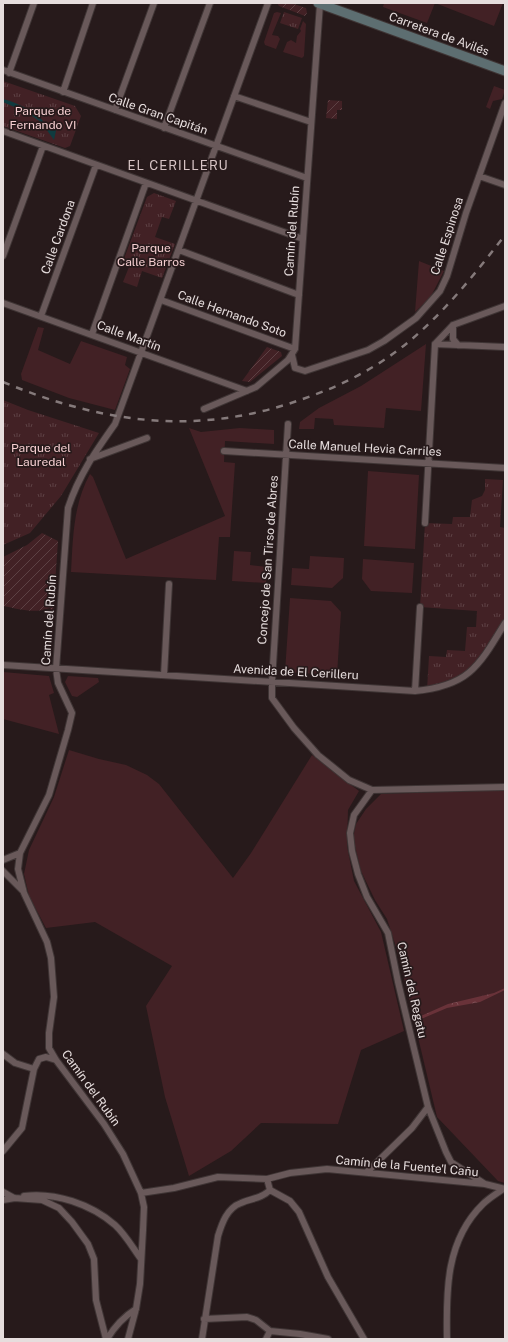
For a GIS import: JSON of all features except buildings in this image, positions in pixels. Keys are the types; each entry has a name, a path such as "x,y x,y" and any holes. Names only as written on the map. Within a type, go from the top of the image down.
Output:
{"street":[{"path":"6,71 34,3"},
{"path":"63,92 93,3"},
{"path":"115,110 154,3"},
{"path":"164,128 210,3"},
{"name":"Camín del Rubín","path":"128,1339 136,1309 140,1284 144,1207 141,1193 116,1142 56,1060 49,1048 49,1033 54,997 51,958 47,942 24,893 18,869 20,853 49,795 72,712 58,683 56,668 68,508 76,485 90,459 115,424 268,3"},
{"name":"Camín del Rubín","path":"293,352 299,295 320,3"},
{"name":"Carretera de Avilés","path":"320,3 505,71"},
{"name":"Calle Gran Capitán","path":"6,71 307,178"},
{"path":"234,96 311,122"},
{"name":"Calle Espinosa","path":"293,352 295,368 305,371 368,350 401,329 431,303 440,291 447,276 460,232 505,103"},
{"path":"498,123 505,125"},
{"path":"3,131 303,239"},
{"path":"3,256 43,146"},
{"name":"Calle Cardona","path":"41,316 96,165"},
{"path":"479,176 505,185"},
{"path":"92,334 146,183"},
{"path":"179,250 299,295"},
{"name":"Calle Hernando Soto","path":"161,300 293,352"},
{"name":"Calle Martín","path":"3,302 247,391"},
{"path":"425,523 435,344 453,325 505,306"},
{"path":"453,325 453,339 458,345"},
{"path":"435,344 505,347"},
{"path":"204,409 256,386 293,352"},
{"name":"Concejo de San Tirso de Abres","path":"288,424 272,698 294,728 318,755 349,780 372,790"},
{"path":"90,459 147,438"},
{"name":"Calle Manuel Hevia Carriles","path":"224,451 505,468"},
{"path":"164,675 169,584"},
{"path":"415,690 420,607"},
{"name":"Avenida de El Cerilleru","path":"3,666 415,690 437,689 455,683 472,671 484,658 505,623"},
{"path":"372,790 505,787"},
{"name":"Camín del Regatu","path":"372,790 354,815 350,833 352,851 358,874 367,897 388,933 398,982 428,1107 451,1162 485,1184"},
{"path":"3,860 20,853"},
{"path":"3,871 24,893"},
{"path":"3,1054 15,1062 34,1069"},
{"path":"3,1151 22,1128 34,1069 39,1059 46,1057 56,1060"},
{"path":"367,1172 412,1128 428,1107"},
{"name":"Camín de la Fuente'l Cañu","path":"141,1193 174,1188 218,1177 267,1179 290,1173 327,1169 367,1172 407,1178 485,1184 504,1189"},
{"path":"267,1179 270,1190 290,1201 299,1212 328,1277 364,1339"},
{"path":"447,1339 448,1286 451,1258 471,1218 484,1203 504,1189"},
{"path":"202,1339 218,1236 222,1222 232,1208 241,1203 263,1197 270,1190"},
{"path":"3,1192 14,1198 42,1200 59,1208 72,1222 88,1244 94,1259 96,1300 106,1339"},
{"path":"3,1200 40,1194 78,1203 90,1208 114,1225 141,1259"},
{"path":"132,1247 143,1244"},
{"path":"106,1339 116,1325 126,1315 136,1309"},
{"path":"204,1319 248,1317 256,1320 270,1331 328,1339"},
{"path":"266,1339 270,1331"}],"green space":[{"path":"277,3 291,3 306,8 307,13 305,16 279,6"},
{"path":"384,3 435,3 427,23 383,7"},
{"path":"435,3 503,3 494,26"},
{"path":"284,12 302,18 298,29 280,23"},
{"path":"274,13 281,13 272,35 278,36 280,39 276,49 265,45 264,42"},
{"path":"303,21 306,24 304,56 302,58 283,52 287,42 291,40 296,43"},
{"name":"Parque de Fernando VI","path":"3,81 75,106 81,116 70,146 65,148 3,126"},
{"path":"494,86 505,90 502,99 493,101 490,109 486,107"},
{"path":"328,100 342,101 342,110 337,110 337,119 326,118"},
{"name":"Parque Calle Barros","path":"154,193 176,201 169,219 162,217 155,237 175,244 162,278 142,271 137,287 123,282 129,267 133,268 122,264 147,197"},
{"path":"419,261 444,271 430,298 415,312"},
{"path":"38,327 44,328 38,350 70,364 81,341 127,357 125,365 130,369 115,410 69,398 22,380 21,374"},
{"path":"426,344 421,411 386,408 384,428 334,425 333,419 315,418 314,429 299,429 300,422 319,408 361,386"},
{"path":"267,347 281,352 282,356 250,382 242,381"},
{"name":"Parque del Lauredal","path":"3,400 28,410 99,433 61,496 30,533 3,545"},
{"path":"189,428 201,432 240,428 274,430 274,444 225,441 224,462 235,463 230,537 219,537 216,580 71,572 73,534 77,510 84,486 90,474 93,477 126,559 225,516"},
{"path":"368,471 419,475 415,549 364,546"},
{"path":"485,479 503,480 500,527 505,528 505,623 484,658 455,683 427,690 429,656 446,657 447,650 465,651 467,627 476,627 477,611 420,607 425,523 452,524 453,517 470,517 472,500 482,496 485,490"},
{"path":"42,533 58,541 53,613 50,608 32,611 3,606 3,557 27,545"},
{"path":"234,551 251,552 250,565 267,567 266,583 232,581"},
{"path":"310,556 344,558 343,578 332,588 291,585 292,568 309,569"},
{"path":"363,559 414,563 412,593 371,591 362,579"},
{"path":"290,598 331,601 341,612 337,675 285,672"},
{"path":"3,672 49,676 54,693 49,695 59,734 3,719"},
{"path":"68,676 98,678 99,682 77,697 72,696 65,682"},
{"path":"69,750 126,765 147,775 159,784 233,878 251,853 312,755 359,791 348,810 347,846 354,881 381,932 404,1031 361,1050 338,1124 261,1123 231,1151 189,1176 165,1097 146,1006 172,966 95,922 46,928 29,896 24,874 29,850 54,797"},
{"path":"505,790 505,1183 498,1181 437,1117 398,953 387,919 375,900 361,871 353,838 356,824 366,809 381,794"},
{"path":"505,988 505,990 480,1002 447,1008 414,1022 414,1019 448,1004 494,993"}],"water":[{"path":"3,99 30,110 36,114 51,130 57,126 54,140 41,122 26,112 3,102"}],"railway":[{"path":"3,382 42,397 80,408 118,416 156,420 194,421 232,417 271,409 336,386 372,367 406,344 446,306 471,278 505,235"}],"district":[{"name":"EL CERILLERU","path":"178,165"}]}
